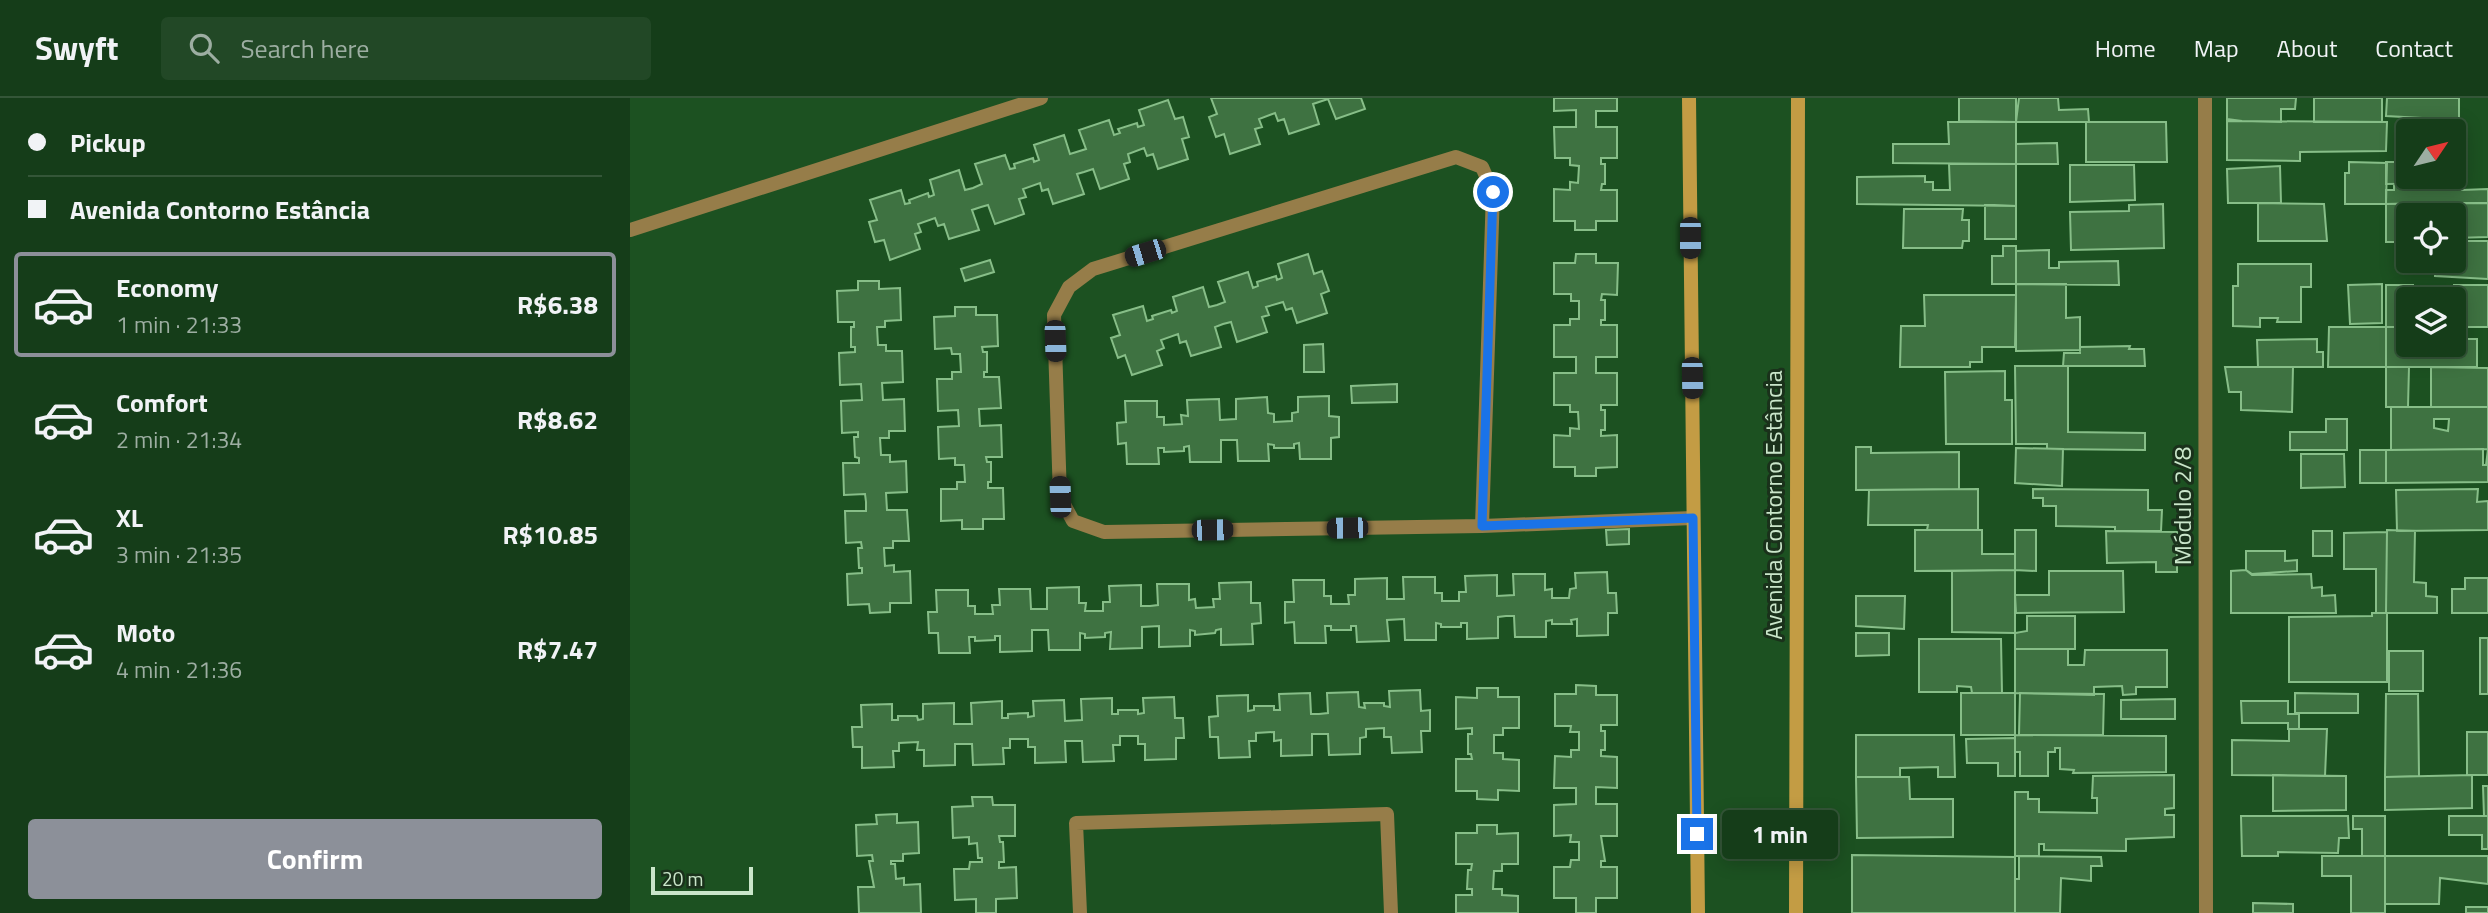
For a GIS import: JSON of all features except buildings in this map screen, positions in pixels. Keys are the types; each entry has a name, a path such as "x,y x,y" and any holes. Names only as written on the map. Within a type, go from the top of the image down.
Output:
{"street":[{"path":"630,230 1041,98"},
{"path":"1689,98 1698,913"},
{"name":"Avenida Contorno Estância","path":"1796,913 1798,98"},
{"name":"Módulo 2/8","path":"2205,98 2206,913"},
{"path":"1482,526 1493,192 1482,167 1456,157 1093,269 1069,287 1054,315 1060,497 1073,521 1104,531 1482,526 1693,518"},
{"path":"1080,913 1076,823 1387,814 1391,913"}],"route":[{"path":"1493,192 1482,526 1693,518 1697,834"}]}
